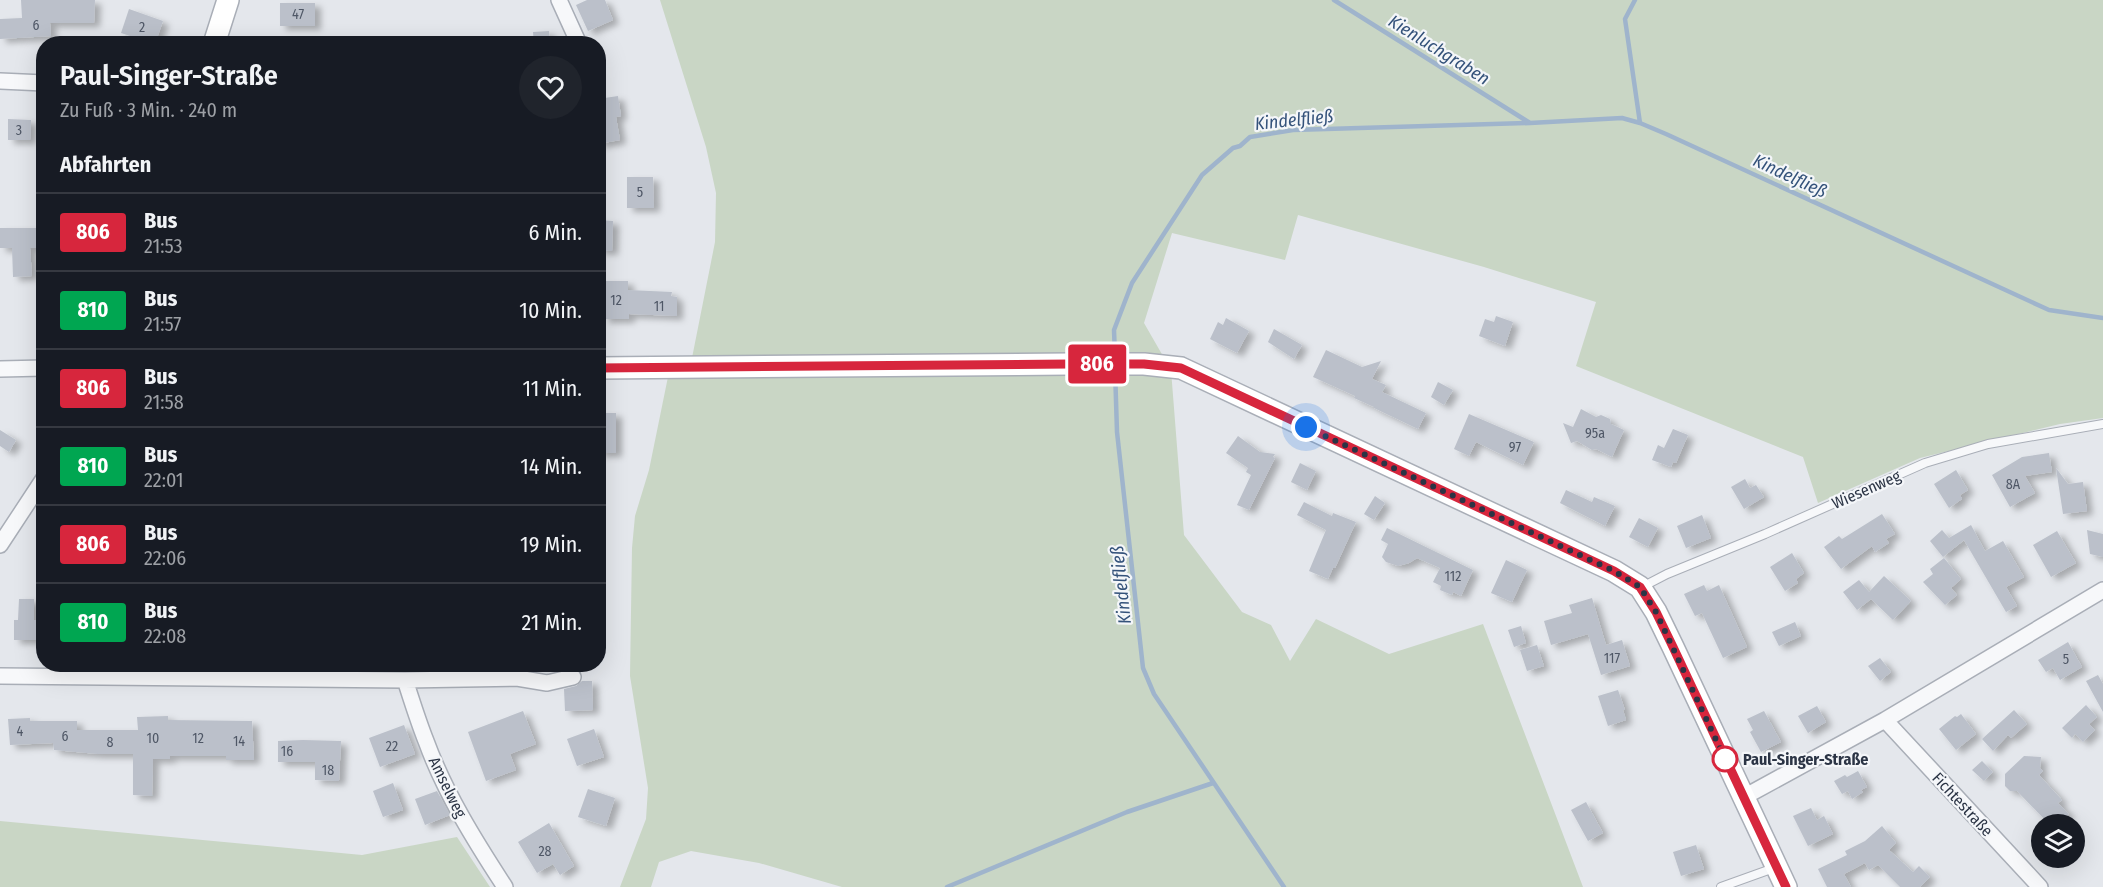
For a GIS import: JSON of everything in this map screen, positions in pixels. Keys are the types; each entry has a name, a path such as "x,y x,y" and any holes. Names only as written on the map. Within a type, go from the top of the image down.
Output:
{"street":[{"path":"217,36 228,0"},
{"path":"559,0 575,36"},
{"path":"0,81 36,83"},
{"path":"606,368 1144,364 1181,368 1614,571 1640,587 1656,612 1786,887"},
{"path":"0,369 36,368"},
{"path":"0,545 36,490"},
{"path":"1744,797 1885,720 2103,590"},
{"path":"0,676 291,672 405,680 505,672"},
{"path":"520,672 547,683 573,677"},
{"name":"Amselweg","path":"405,680 426,743 448,790 477,844 505,887"},
{"name":"Fichtestraße","path":"1885,720 2040,887"}],"lane":[{"name":"Wiesenweg","path":"1640,587 1925,463 1988,444 2103,424"},
{"path":"1721,887 1776,867"}],"green space":[{"path":"660,0 2103,0 2103,418 2060,424 1920,458 1818,503 1803,457 1576,366 1596,302 1484,267 1298,215 1285,260 1172,233 1144,323 1171,370 1184,535 1242,612 1271,625 1290,661 1316,619 1389,654 1483,624 1583,887 842,887 759,863 691,851 659,862 651,887 620,887 646,819 648,788 630,676 632,548 635,516 649,470 670,367 690,368 715,242 716,193 706,147"},
{"path":"0,821 362,855 457,837 490,887 0,887"}],"building":[{"path":"21,0 95,0 94,23 50,23 51,36 0,39 0,19 22,18"},
{"path":"587,0 605,0 613,20 588,31 576,5"},
{"path":"280,3 315,3 315,26 280,26"},
{"path":"129,9 163,21 158,36 130,36 121,33"},
{"path":"549,31 549,36 533,36 533,32"},
{"path":"618,96 621,116 616,117 620,140 606,143 606,98"},
{"path":"8,119 31,120 30,140 8,140"},
{"path":"627,177 653,177 654,208 627,208"},
{"path":"606,221 613,221 612,251 606,251"},
{"path":"0,228 36,228 36,248 30,248 32,276 13,277 12,248 0,248"},
{"path":"606,281 628,281 628,290 672,292 671,296 677,297 677,316 629,314 629,319 606,319"},
{"path":"1496,316 1513,322 1505,346 1479,336 1485,319 1494,322"},
{"path":"1226,318 1249,331 1237,353 1210,339 1218,322 1223,325"},
{"path":"1274,329 1302,345 1294,359 1268,342"},
{"path":"1326,350 1362,367 1381,361 1372,379 1386,385 1382,392 1426,413 1418,429 1313,377"},
{"path":"1438,382 1453,390 1444,405 1431,397"},
{"path":"1581,409 1596,417 1601,415 1610,419 1611,424 1624,430 1612,457 1596,449 1592,450 1577,441 1571,443 1563,423 1573,427"},
{"path":"606,413 616,413 616,453 606,453"},
{"path":"1469,414 1534,442 1523,465 1476,442 1469,456 1454,449"},
{"path":"1673,429 1688,435 1676,463 1673,462 1671,467 1652,460 1658,445 1664,448"},
{"path":"0,430 16,440 9,452 0,446"},
{"path":"1238,436 1260,452 1275,454 1249,510 1237,505 1251,475 1246,472 1248,468 1226,453"},
{"path":"2049,453 2052,472 2025,476 2035,493 2010,507 1992,475 2022,457"},
{"path":"1300,463 1316,471 1307,490 1291,482"},
{"path":"2056,468 2068,484 2083,482 2087,511 2063,514"},
{"path":"1956,470 1968,490 1960,495 1962,499 1949,508 1934,484"},
{"path":"1745,479 1750,488 1756,485 1764,497 1744,509 1731,487"},
{"path":"1566,490 1592,502 1594,497 1615,506 1605,526 1560,503"},
{"path":"1375,496 1385,503 1374,520 1364,514"},
{"path":"1304,502 1332,516 1333,513 1356,522 1328,579 1309,571 1326,530 1297,515"},
{"path":"1882,514 1895,534 1886,539 1889,543 1875,552 1872,546 1841,569 1824,547 1839,536 1842,539"},
{"path":"1702,515 1711,538 1686,548 1677,526"},
{"path":"1639,518 1658,528 1648,547 1629,537"},
{"path":"1971,525 1985,551 2003,541 2024,577 2006,587 2017,606 2006,612 1964,540 1943,557 1930,541 1942,530 1949,538"},
{"path":"1387,528 1473,570 1461,596 1440,590 1441,586 1433,582 1440,568 1417,558 1398,566 1386,562 1382,557 1388,544 1381,540"},
{"path":"2087,530 2103,534 2103,557 2090,554"},
{"path":"2057,531 2076,563 2051,577 2033,545"},
{"path":"1792,553 1804,573 1796,579 1798,583 1785,591 1770,567"},
{"path":"1944,558 1961,579 1951,588 1957,595 1945,605 1923,582 1933,574 1930,569"},
{"path":"1506,560 1527,570 1512,602 1491,593"},
{"path":"1884,576 1911,601 1893,620 1871,599 1857,610 1843,592 1859,580 1869,592"},
{"path":"1704,585 1707,591 1719,585 1747,647 1723,658 1702,613 1695,616 1684,594"},
{"path":"1592,598 1606,645 1622,640 1630,666 1601,675 1588,634 1551,645 1544,621 1572,613 1569,605"},
{"path":"19,599 34,599 36,640 14,640 14,620 18,620"},
{"path":"1795,622 1801,636 1779,646 1772,632"},
{"path":"1521,626 1526,643 1514,647 1508,630"},
{"path":"2068,642 2082,667 2060,680 2053,668 2046,672 2038,660"},
{"path":"1537,645 1544,666 1527,671 1520,650"},
{"path":"1880,658 1891,672 1880,681 1868,666"},
{"path":"2098,675 2103,684 2103,712 2086,681"},
{"path":"582,681 592,681 593,710 565,711 564,689 576,686"},
{"path":"1618,690 1626,720 1608,726 1598,696"},
{"path":"2086,705 2097,717 2089,724 2095,730 2083,742 2075,734 2072,738 2062,728"},
{"path":"1817,706 1826,722 1808,733 1798,716"},
{"path":"2014,710 2027,724 2011,738 2008,735 1993,751 1982,739"},
{"path":"523,711 536,744 510,754 516,770 486,781 468,732"},
{"path":"1764,711 1781,742 1761,752 1750,732 1753,730 1747,719"},
{"path":"1961,714 1976,734 1956,750 1939,729"},
{"path":"168,716 168,720 252,721 254,760 226,760 226,756 170,756 170,759 153,759 152,796 133,795 133,754 54,750 53,743 10,745 8,719 77,721 77,730 138,730 137,717"},
{"path":"404,725 415,754 380,767 369,738"},
{"path":"594,729 604,757 577,766 567,739"},
{"path":"278,741 341,741 339,781 315,780 315,762 278,762"},
{"path":"2024,756 2041,757 2040,768 2043,771 2039,775 2062,800 2058,803 2069,814 2039,814 2017,791 2010,791 2005,786 2005,774"},
{"path":"1982,761 1993,772 1984,781 1972,770"},
{"path":"1858,771 1867,787 1852,799 1848,791 1842,794 1834,781"},
{"path":"393,783 403,810 383,817 373,791"},
{"path":"588,789 615,798 606,826 578,817"},
{"path":"437,791 450,815 425,825 415,799"},
{"path":"1586,802 1603,833 1588,841 1571,810"},
{"path":"1811,808 1817,820 1824,816 1833,834 1808,846 1793,816"},
{"path":"549,823 574,866 560,875 553,864 537,873 518,842"},
{"path":"1882,826 1896,843 1889,850 1913,872 1919,866 1930,877 1920,887 1900,887 1878,865 1869,870 1865,863 1844,874 1851,887 1827,887 1818,869 1847,855 1845,851 1865,841"},
{"path":"1696,845 1704,869 1681,876 1673,852"}],"waterway":[{"name":"Kienluchgraben","path":"1334,0 1530,123"},
{"path":"1635,0 1625,19 1640,123"},
{"name":"Kindelfließ","path":"1115,357 1114,330 1132,283 1202,175 1233,148 1240,146 1250,137 1293,130 1622,118 1666,134 2049,310 2103,318"},
{"name":"Kindelfließ","path":"1115,369 1117,432 1143,668 1154,694 1284,887"},
{"path":"947,887 1127,812 1213,783"}],"bus line":[{"name":"806","path":"606,368 1070,364 1144,364 1181,368 1614,571 1640,587 1656,612 1786,887"}],"place":[{"name":"Paul-Singer-Straße","path":"1725,759"}],"route":[{"path":"1306,427 1634,582 1640,587 1656,612 1725,759"}]}
